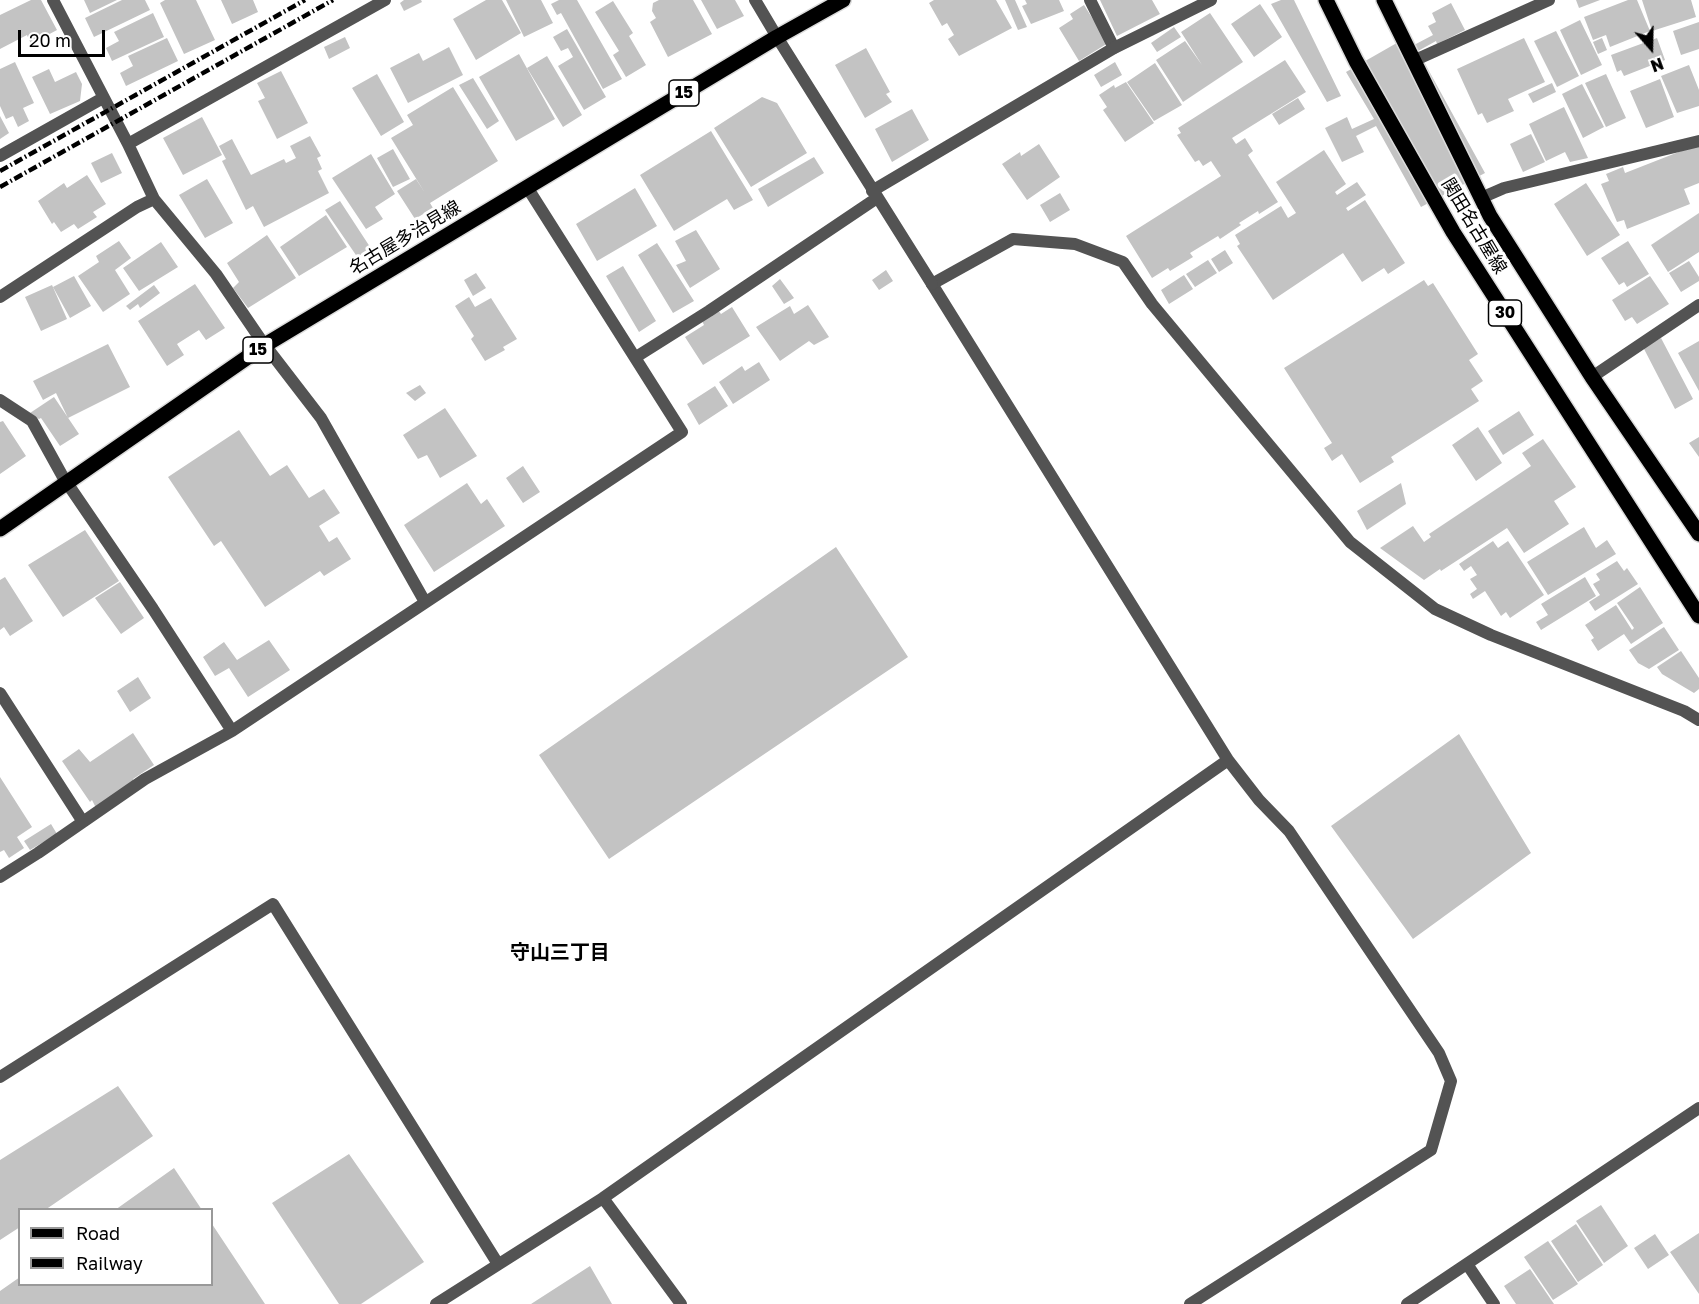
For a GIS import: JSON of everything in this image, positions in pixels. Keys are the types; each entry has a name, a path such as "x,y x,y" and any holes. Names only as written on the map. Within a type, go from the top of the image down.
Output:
{"main road":[{"name":"名古屋多治見線","path":"0,529 265,345 777,37 843,0"},
{"name":"関田名古屋線","path":"1326,0 1356,61 1461,244 1699,616"},
{"name":"関田名古屋線","path":"1384,0 1490,216 1592,377 1699,534"}],"street":[{"path":"53,0 154,199 216,274 265,345 321,418 426,602"},
{"path":"128,144 385,0"},
{"path":"755,0 1228,760 1259,800 1289,831 1439,1053 1451,1081 1431,1150 1190,1304"},
{"path":"1090,0 1114,48"},
{"path":"636,357 709,311 875,194 1114,48 1211,0"},
{"path":"1413,61 1549,0"},
{"path":"0,156 103,98"},
{"path":"1481,198 1504,189 1699,141"},
{"path":"0,877 145,779 232,731 682,432 527,187"},
{"path":"0,297 137,207 154,199"},
{"path":"932,284 1013,239 1076,244 1123,262 1152,304 1350,542 1435,609 1491,635 1684,711 1699,720"},
{"path":"1592,377 1699,305"},
{"path":"0,400 32,421 67,482 232,731"},
{"path":"0,693 83,822"},
{"path":"436,1304 603,1198 1228,760"},
{"path":"0,1077 273,904 498,1264"},
{"path":"1407,1304 1699,1108"},
{"path":"603,1198 681,1304"},
{"path":"1467,1264 1494,1304"}],"building":[{"path":"31,0 41,0 57,30 31,44 27,35 0,49 0,15"},
{"path":"84,0 117,0 90,13"},
{"path":"122,0 145,0 150,10 94,37 85,18"},
{"path":"165,0 196,0 215,40 184,54 160,3"},
{"path":"221,0 253,0 258,12 232,24"},
{"path":"404,0 421,0 422,2 404,11 400,3"},
{"path":"486,0 502,0 521,33 476,60 453,19"},
{"path":"506,0 541,0 553,23 524,37"},
{"path":"559,0 577,0 622,79 603,89 561,13 557,15 551,4"},
{"path":"659,0 693,0 712,34 668,57 650,22 656,18 652,11 653,3"},
{"path":"701,0 735,0 744,16 717,29"},
{"path":"934,0 996,0 1012,28 959,56 948,39 954,35 947,23 942,26 929,3"},
{"path":"1005,0 1015,0 1027,27 1018,30"},
{"path":"1025,0 1059,0 1064,11 1031,24 1022,6 1027,4"},
{"path":"1100,0 1152,0 1160,14 1117,36"},
{"path":"1281,0 1294,0 1341,96 1327,102 1271,4"},
{"path":"1576,0 1600,0 1579,8"},
{"path":"1628,0 1637,0 1650,31 1610,47 1606,35 1593,40 1584,17"},
{"path":"1642,0 1691,0 1696,17 1652,31"},
{"path":"613,1 633,33 629,36 646,65 626,77 613,55 619,51 595,12"},
{"path":"1451,3 1465,30 1418,51 1485,173 1421,207 1376,126 1356,136 1364,152 1342,162 1325,128 1347,117 1352,129 1374,119 1346,72 1409,36 1414,45 1433,35 1428,26 1436,22 1432,13"},
{"path":"1260,4 1282,37 1254,57 1231,24"},
{"path":"1084,5 1108,43 1079,61 1059,28 1073,19 1070,14"},
{"path":"153,13 164,37 112,61 106,48 119,41 114,32"},
{"path":"1210,13 1243,62 1183,102 1156,60 1185,41 1202,65 1181,32"},
{"path":"1580,20 1602,65 1581,75 1560,30"},
{"path":"1699,22 1699,49 1681,55 1673,31"},
{"path":"1174,27 1181,37 1157,52 1151,43"},
{"path":"567,29 606,97 584,110 558,66 573,57 568,48 561,51 553,37"},
{"path":"1556,31 1579,76 1557,87 1534,41"},
{"path":"345,37 350,48 329,59 324,47"},
{"path":"167,38 178,61 126,86 120,73 133,66 128,56"},
{"path":"1524,38 1545,82 1508,99 1514,111 1487,123 1482,113 1478,115 1457,69"},
{"path":"1602,38 1607,50 1598,54 1593,42"},
{"path":"1657,38 1665,60 1624,76 1621,70 1617,72 1611,55"},
{"path":"449,47 463,75 408,103 390,68 419,53 423,61"},
{"path":"866,48 890,92 886,94 892,102 865,118 835,65"},
{"path":"519,54 555,119 516,141 479,77"},
{"path":"547,56 582,115 563,127 527,68"},
{"path":"1285,60 1306,92 1232,138 1236,144 1245,138 1253,151 1248,155 1278,202 1239,223 1241,225 1220,239 1218,236 1190,253 1193,257 1170,271 1168,268 1152,278 1126,236 1221,176 1211,161 1203,166 1199,160 1195,162 1177,135 1181,133 1178,128"},
{"path":"15,62 34,103 23,108 29,121 18,127 13,116 6,119 0,106 0,69"},
{"path":"1115,62 1122,75 1101,87 1094,75"},
{"path":"1155,63 1182,105 1154,121 1127,82"},
{"path":"1689,65 1699,90 1699,106 1677,113 1661,76"},
{"path":"49,69 55,82 76,72 82,84 80,101 50,114 32,77"},
{"path":"281,71 308,123 277,139 258,101 265,98 257,83"},
{"path":"377,74 404,122 381,136 352,88"},
{"path":"1606,74 1626,118 1606,127 1585,83"},
{"path":"473,78 499,121 487,129 459,85"},
{"path":"1660,79 1674,117 1646,128 1630,91"},
{"path":"1126,82 1154,123 1125,142 1103,110 1107,107 1099,95 1114,85 1115,88"},
{"path":"1552,83 1556,92 1533,103 1528,94"},
{"path":"1582,84 1604,127 1583,138 1562,94"},
{"path":"453,87 498,161 430,203 433,208 415,219 397,191 416,179 425,193 391,138 413,125 407,115"},
{"path":"762,97 777,103 807,153 751,187 714,128"},
{"path":"1298,98 1305,109 1279,125 1272,114"},
{"path":"1564,107 1588,158 1570,162 1565,152 1546,161 1529,124"},
{"path":"912,109 929,140 892,162 875,129"},
{"path":"0,116 9,133 0,139"},
{"path":"202,117 222,155 183,175 163,138"},
{"path":"711,131 753,200 734,210 727,199 674,231 640,175"},
{"path":"1531,134 1545,162 1523,172 1510,144"},
{"path":"310,136 321,156 317,158 322,169 318,171 329,193 264,227 253,206 246,210 222,161 226,159 219,146 232,139 251,175 284,159 286,163 296,158 290,146"},
{"path":"1039,144 1060,177 1027,200 1002,164 1020,152 1021,156"},
{"path":"1699,144 1699,183 1684,189 1690,204 1627,229 1624,220 1617,222 1601,184 1609,181 1606,174 1623,167 1625,173"},
{"path":"393,149 410,179 393,187 377,158"},
{"path":"1324,150 1346,184 1335,192 1337,195 1357,182 1366,195 1346,208 1348,211 1365,200 1405,263 1388,274 1384,268 1362,282 1343,253 1273,300 1237,246 1240,244 1235,235 1281,206 1288,218 1296,213 1276,182"},
{"path":"112,153 122,173 101,183 91,163"},
{"path":"371,154 395,194 375,207 383,219 366,229 332,178"},
{"path":"814,157 824,173 768,207 758,189"},
{"path":"87,175 106,204 93,212 97,217 78,229 74,224 61,232 54,222 52,224 38,201 64,183 67,188"},
{"path":"207,179 233,223 205,238 179,195"},
{"path":"1586,183 1620,235 1587,256 1554,204"},
{"path":"635,188 657,226 597,261 576,224"},
{"path":"1060,193 1070,210 1050,222 1040,205"},
{"path":"340,201 372,250 358,258 325,210"},
{"path":"1699,213 1699,252 1668,272 1651,245"},
{"path":"326,215 347,247 299,276 280,247"},
{"path":"696,230 720,269 690,288 676,265 686,261 675,241"},
{"path":"267,235 296,278 248,308 233,288 239,282 227,263"},
{"path":"119,241 131,258 115,270 130,294 103,312 78,276 99,262 96,256"},
{"path":"1628,241 1649,274 1627,287 1624,282 1619,285 1601,258"},
{"path":"161,242 178,267 139,291 123,268"},
{"path":"657,243 694,301 673,313 638,255"},
{"path":"1225,250 1233,263 1219,272 1211,259"},
{"path":"1208,260 1217,273 1195,287 1186,274"},
{"path":"1689,261 1699,281 1681,292 1669,273"},
{"path":"623,266 656,321 639,332 606,276"},
{"path":"886,270 893,281 879,290 872,280"},
{"path":"476,273 486,288 473,296 464,280"},
{"path":"1184,275 1193,289 1169,304 1161,290"},
{"path":"74,276 91,306 70,318 53,287"},
{"path":"1650,276 1669,304 1637,324 1632,317 1625,321 1612,300"},
{"path":"780,279 794,298 784,304 772,286"},
{"path":"1424,280 1428,286 1433,283 1478,354 1469,360 1483,381 1471,389 1479,401 1391,457 1394,462 1360,483 1342,454 1332,461 1324,448 1332,443 1284,368"},
{"path":"195,284 225,328 206,340 199,330 177,344 184,355 167,366 138,321"},
{"path":"52,285 67,319 41,331 25,297"},
{"path":"154,285 160,293 140,308 138,304 130,310 126,306"},
{"path":"469,297 475,307 491,298 517,339 503,347 505,350 485,361 471,339 474,336 455,306"},
{"path":"808,305 829,337 814,345 809,341 780,361 756,327 790,306 794,314"},
{"path":"732,307 750,336 703,365 685,337 704,325 702,321 718,310 721,314"},
{"path":"1661,338 1693,399 1675,409 1643,347"},
{"path":"1699,341 1699,391 1678,353"},
{"path":"108,344 130,387 68,418 56,393 43,400 33,381"},
{"path":"759,362 770,380 733,404 719,382 742,366 745,371"},
{"path":"420,385 426,393 415,401 406,393"},
{"path":"715,386 728,406 699,425 687,404"},
{"path":"54,397 79,434 60,446 41,418 30,413"},
{"path":"445,408 477,456 440,478 427,455 418,459 403,435"},
{"path":"1519,411 1534,435 1503,455 1488,431"},
{"path":"3,421 26,456 0,474 0,422"},
{"path":"1478,427 1502,463 1476,481 1452,445"},
{"path":"239,430 270,476 287,465 309,498 324,489 340,513 319,526 329,542 337,537 351,559 324,576 320,571 265,607 221,541 214,546 168,477"},
{"path":"1699,437 1699,457 1689,443"},
{"path":"1543,439 1576,487 1554,501 1569,524 1524,553 1507,528 1424,580 1380,548 1413,526 1424,542 1431,537 1429,534 1531,466 1522,453"},
{"path":"523,466 540,492 523,503 506,478"},
{"path":"467,483 481,504 487,499 505,526 434,572 404,525"},
{"path":"1401,483 1406,504 1367,530 1357,511"},
{"path":"1584,527 1596,548 1607,540 1616,554 1548,595 1527,562"},
{"path":"85,530 119,581 63,617 28,565"},
{"path":"1493,541 1498,548 1508,541 1544,595 1510,618 1506,612 1501,616 1485,591 1473,599 1470,594 1477,589 1470,579 1477,575 1471,566 1464,571 1459,564"},
{"path":"836,547 908,657 609,859 539,755"},
{"path":"1617,561 1624,571 1627,568 1638,584 1595,611 1589,602 1600,595 1593,584 1600,580 1596,574"},
{"path":"5,577 33,621 10,636 4,627 0,630 0,580"},
{"path":"1585,577 1596,596 1541,630 1536,622 1548,615 1541,604"},
{"path":"120,582 144,618 121,634 95,598"},
{"path":"1640,587 1663,623 1631,644 1624,634 1598,651 1591,640 1594,638 1585,625 1616,605 1632,630 1634,628 1617,603"},
{"path":"1664,627 1679,650 1649,669 1638,663 1629,650"},
{"path":"269,640 290,670 248,697 229,668 215,676 203,657 224,642 237,660"},
{"path":"1681,651 1699,678 1699,689 1694,693 1662,674 1657,667"},
{"path":"138,677 151,698 130,712 117,691"},
{"path":"133,733 154,765 96,808 62,761 79,749 90,762"},
{"path":"1459,734 1531,853 1413,939 1331,826"},
{"path":"0,777 32,827 17,837 24,848 9,858 4,850 0,852"},
{"path":"51,824 57,834 30,850 24,841"},
{"path":"118,1086 153,1136 48,1208 18,1208 18,1228 0,1240 0,1160"},
{"path":"349,1154 424,1262 361,1304 339,1304 272,1203"},
{"path":"174,1168 201,1208 118,1208"},
{"path":"1601,1205 1628,1246 1604,1263 1576,1221"},
{"path":"1576,1224 1603,1265 1578,1282 1551,1241"},
{"path":"213,1226 265,1304 0,1304 0,1291 18,1278 18,1286 213,1286"},
{"path":"1699,1233 1699,1294 1670,1252"},
{"path":"1655,1234 1669,1255 1648,1269 1634,1248"},
{"path":"1548,1241 1578,1284 1553,1300 1524,1257"},
{"path":"590,1266 612,1304 531,1304"},
{"path":"1530,1269 1554,1304 1516,1304 1504,1286"}],"railway":[{"path":"0,171 305,0"},
{"path":"0,187 333,0"}],"district":[{"name":"守山三丁目","path":"560,953"}]}
